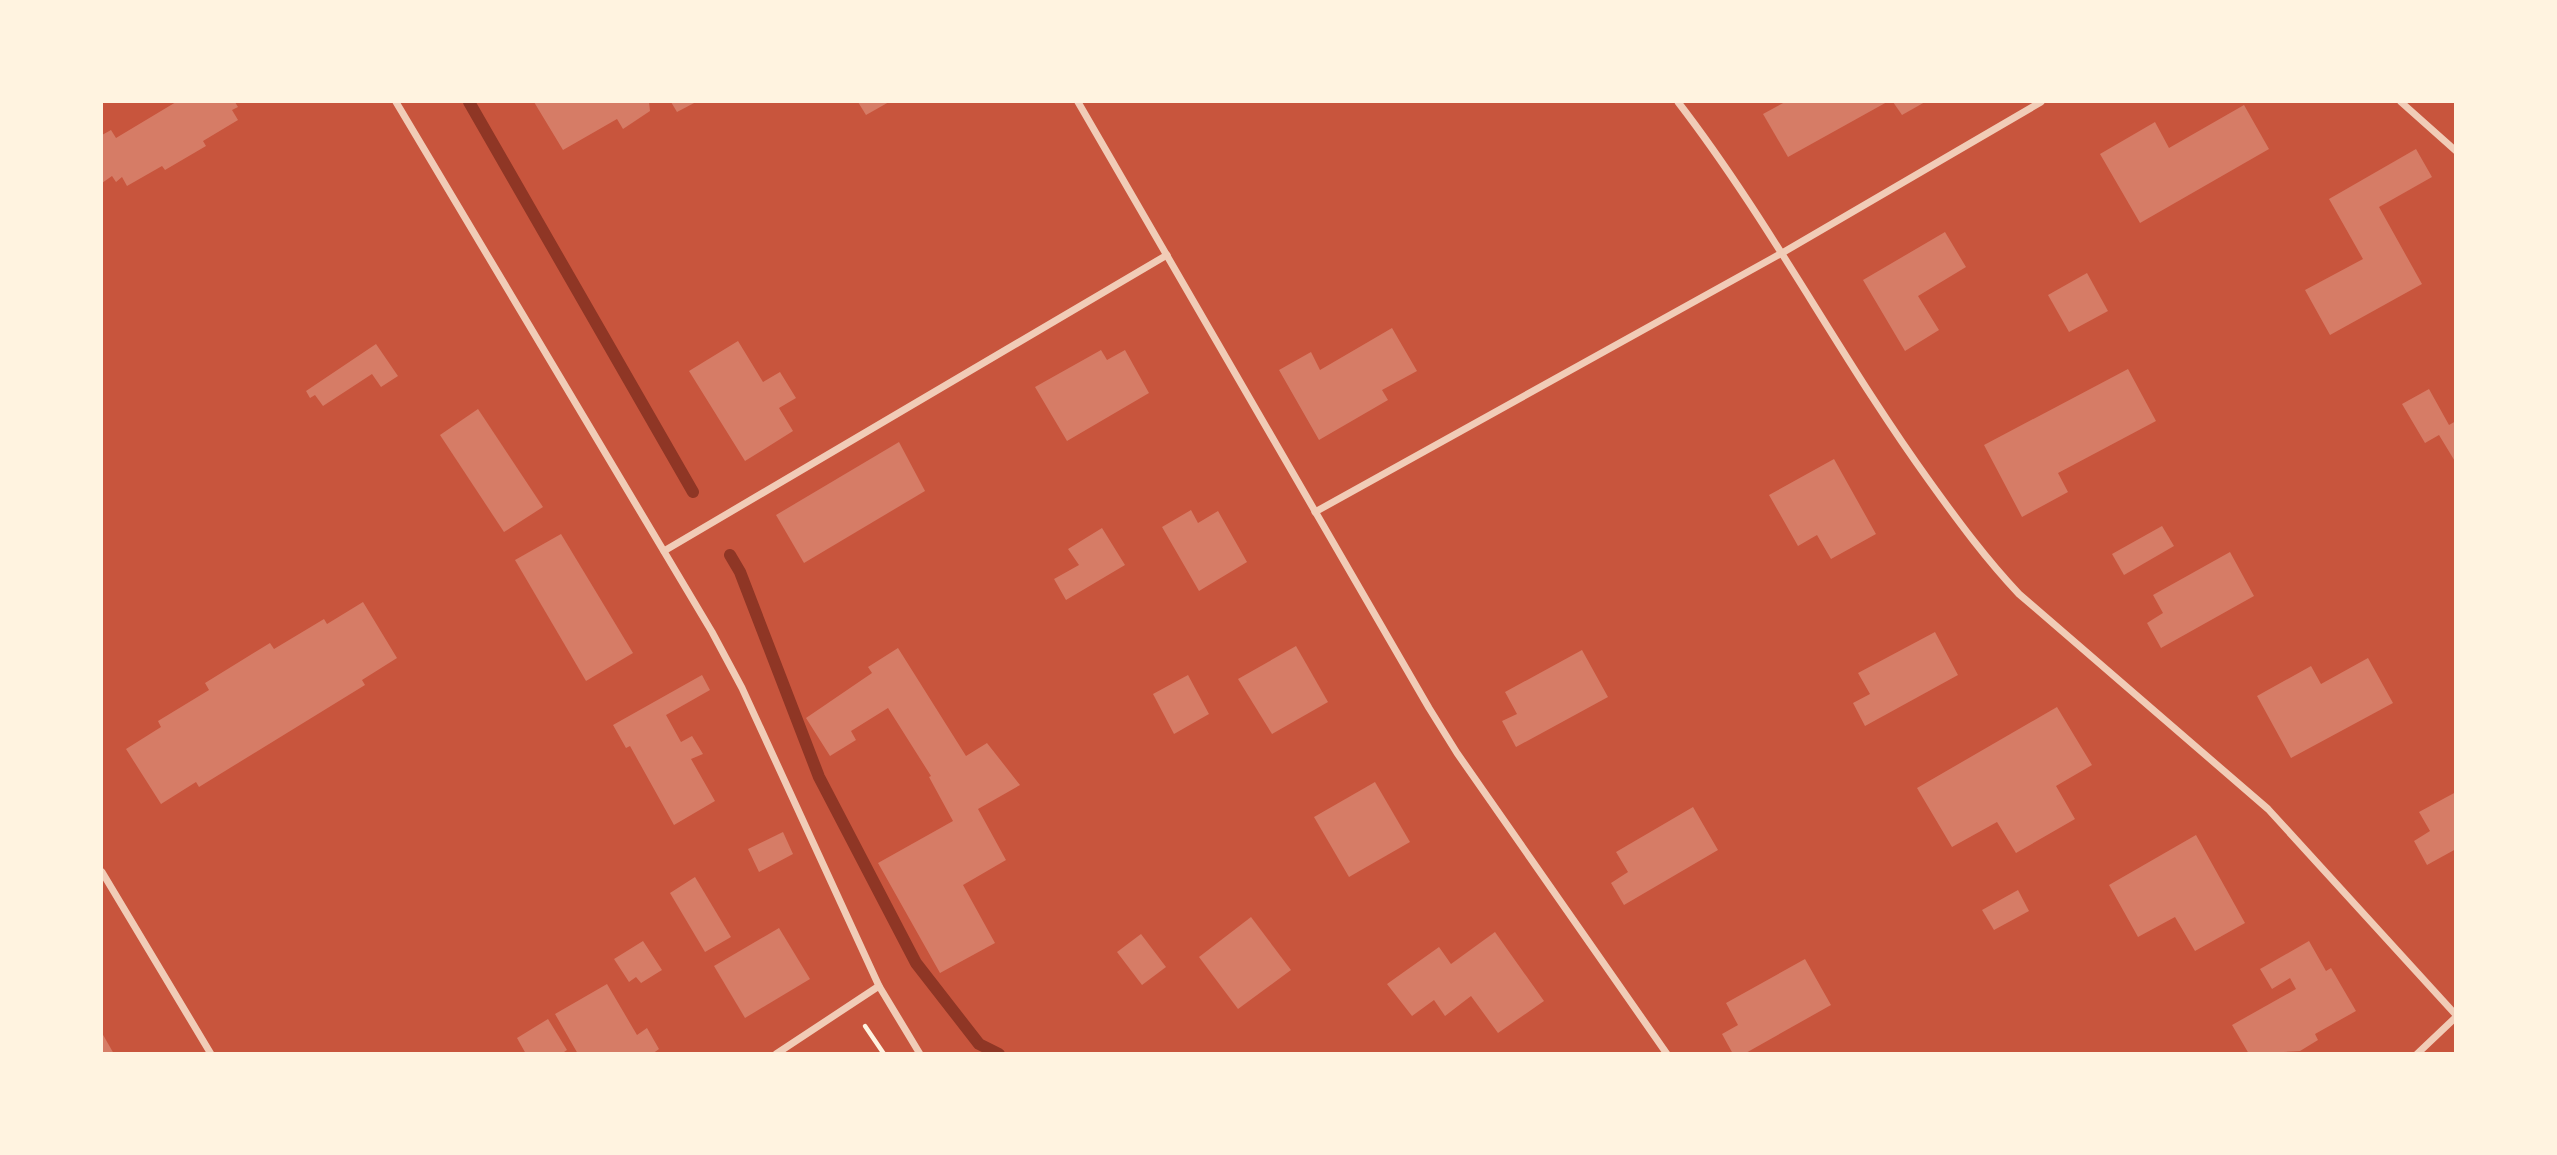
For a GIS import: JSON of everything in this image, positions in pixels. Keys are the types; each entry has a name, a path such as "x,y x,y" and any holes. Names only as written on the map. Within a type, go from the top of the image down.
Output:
{"street":[{"path":"396,102 712,632 742,688 879,986 920,1054"},
{"path":"1078,102 1429,708 1457,753 1667,1054"},
{"path":"1678,102 1782,253 1884,419 1995,569 2019,594 2268,809 2455,1016 2417,1054"},
{"path":"1315,512 1782,253 2041,102"},
{"path":"2401,102 2455,151"},
{"path":"664,551 1167,255"},
{"path":"102,872 211,1054"},
{"path":"776,1054 879,986"}],"path":[{"path":"850,1005 884,1054"}],"building":[{"path":"176,102 235,102 238,107 232,110 238,120 203,141 206,146 165,170 162,166 127,186 122,177 116,182 112,176 102,183 102,135 111,130 116,138"},
{"path":"534,102 649,102 650,111 623,129 617,119 563,150"},
{"path":"671,102 696,102 677,112"},
{"path":"858,102 889,102 866,115"},
{"path":"1785,102 1887,102 1788,157 1763,114"},
{"path":"1893,102 1925,102 1902,115"},
{"path":"2244,105 2269,149 2140,223 2100,154 2155,122 2169,148"},
{"path":"2416,149 2432,177 2379,207 2422,284 2330,335 2305,290 2363,259 2329,199"},
{"path":"1945,232 1966,267 1918,296 1939,330 1905,351 1863,280"},
{"path":"2087,273 2108,311 2069,332 2048,295"},
{"path":"1392,328 1417,371 1382,390 1388,400 1319,440 1279,370 1311,352 1320,370"},
{"path":"738,341 763,382 780,372 796,398 779,408 793,431 745,461 689,371"},
{"path":"376,344 398,376 381,387 372,374 323,406 315,395 310,398 306,391"},
{"path":"1101,350 1107,360 1125,350 1149,393 1067,441 1035,387"},
{"path":"2128,369 2156,421 2058,473 2068,492 2022,517 1984,445"},
{"path":"2429,389 2449,425 2456,421 2456,463 2439,435 2425,443 2402,404"},
{"path":"478,409 543,507 504,532 440,435"},
{"path":"899,442 925,491 804,563 776,515"},
{"path":"1834,459 1876,534 1831,559 1817,535 1798,546 1769,495"},
{"path":"1191,510 1198,523 1218,511 1247,562 1199,591 1162,527"},
{"path":"2162,526 2174,546 2124,575 2112,554"},
{"path":"1102,528 1125,565 1066,600 1054,579 1079,565 1068,549"},
{"path":"561,534 633,653 586,681 515,560"},
{"path":"2230,552 2254,596 2161,648 2147,623 2163,613 2153,595"},
{"path":"363,602 397,658 362,680 365,685 199,787 196,782 161,804 126,749 161,727 158,721 209,690 205,683 270,643 274,649 324,619 327,624"},
{"path":"1935,632 1958,675 1865,726 1853,703 1870,694 1858,673"},
{"path":"1296,646 1328,702 1272,734 1238,679"},
{"path":"898,648 966,756 987,743 1020,785 978,809 1006,860 963,885 995,943 940,973 878,863 953,821 929,777 931,776 888,708 851,731 856,740 830,756 806,718 872,673 868,667"},
{"path":"1582,650 1608,697 1516,747 1502,721 1517,714 1505,692"},
{"path":"2368,658 2393,703 2291,758 2257,696 2311,666 2321,684"},
{"path":"702,675 710,690 666,715 681,742 692,736 703,754 691,759 715,801 674,825 630,746 626,748 613,725"},
{"path":"1188,675 1209,714 1174,734 1153,694"},
{"path":"2057,707 2092,765 2056,786 2075,819 2016,853 1997,822 1952,847 1917,788"},
{"path":"1375,782 1410,842 1349,877 1314,817"},
{"path":"2456,792 2456,849 2427,865 2414,841 2430,831 2419,812"},
{"path":"1693,807 1718,850 1624,905 1611,883 1628,872 1616,852"},
{"path":"783,832 793,854 759,872 748,849"},
{"path":"2196,835 2245,923 2195,951 2175,917 2138,937 2109,885"},
{"path":"695,877 731,937 705,952 670,893"},
{"path":"2018,890 2029,911 1994,930 1982,910"},
{"path":"1251,917 1291,970 1238,1009 1199,957"},
{"path":"779,928 810,979 745,1018 714,966"},
{"path":"1495,932 1544,1001 1498,1033 1471,996 1445,1016 1434,1000 1412,1016 1387,984 1439,947 1451,964"},
{"path":"1141,934 1166,967 1142,985 1117,952"},
{"path":"643,941 662,970 641,983 636,977 629,982 614,959"},
{"path":"2309,941 2326,971 2331,968 2356,1011 2315,1034 2318,1040 2300,1051 2249,1054 2232,1025 2296,989 2290,978 2272,989 2260,969"},
{"path":"1805,959 1831,1005 1744,1054 1733,1054 1722,1034 1738,1025 1726,1003"},
{"path":"607,984 637,1035 647,1028 659,1049 652,1054 578,1054 555,1014"},
{"path":"548,1019 567,1050 561,1054 526,1054 517,1038"},
{"path":"102,1033 114,1054 102,1054"}],"waterway":[{"path":"469,102 693,492"},
{"path":"730,555 740,572 819,777 916,963 979,1044 999,1054"}]}
